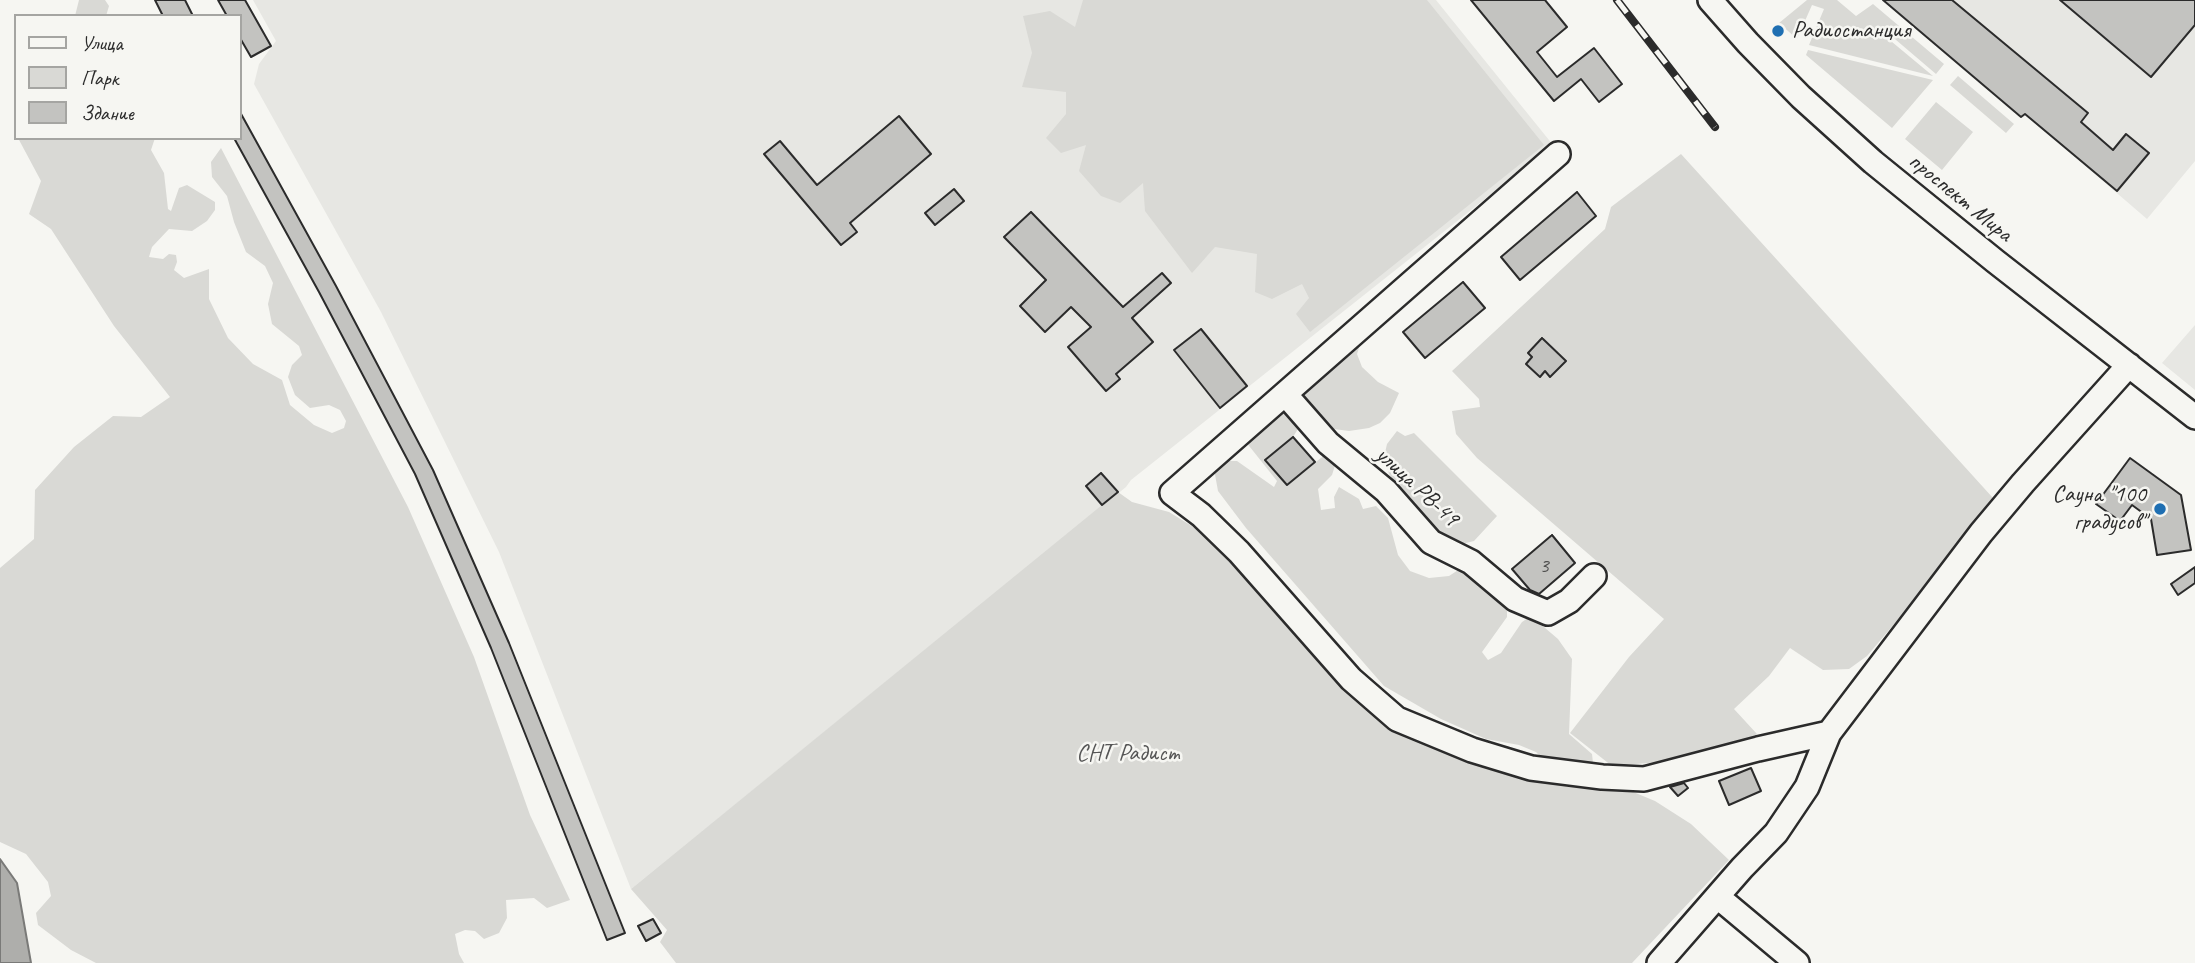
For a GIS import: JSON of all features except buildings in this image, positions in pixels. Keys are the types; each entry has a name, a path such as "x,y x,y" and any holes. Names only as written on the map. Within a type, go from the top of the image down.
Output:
{"street":[{"name":"проспект Мира","path":"1710,0 1801,97 1872,162 2195,417"},
{"path":"1558,155 1172,493 1201,515 1238,552 1350,679 1397,719 1472,750 1531,768 1644,779 1758,748 1829,733"},
{"path":"1659,963 1784,821 1807,787 1829,733 1981,533 2129,365"},
{"name":"улица РВ-49","path":"1285,394 1328,443 1386,491 1431,542 1471,562 1515,599 1548,613 1569,601 1594,576"},
{"path":"1718,897 1797,963"}],"shaded area":[{"path":"253,0 1436,0 1553,145 1131,480 1126,487 631,889 499,552 381,312 254,84 259,64 276,41"},
{"path":"1952,0 2195,0 2195,161 2147,219 2025,114 2050,83"},
{"path":"2195,325 2195,390 2162,363"},
{"path":"0,859 17,883 31,963 0,963"}],"green space":[{"path":"79,0 105,0 109,6 107,14 76,14"},
{"path":"1083,0 1427,0 1544,145 1310,332 1296,314 1309,298 1302,284 1272,299 1255,292 1257,254 1215,247 1192,273 1145,211 1143,183 1120,203 1101,196 1079,171 1086,145 1061,153 1046,138 1066,114 1066,92 1022,87 1032,53 1023,16 1050,11 1075,27"},
{"path":"1807,0 1837,0 1856,16 1873,4 1944,64 1936,74 1882,28 1879,29 1880,32 1933,76 1809,45 1824,9 1812,5 1797,39 1779,23"},
{"path":"1808,50 1933,80 1892,128 1806,55"},
{"path":"1958,76 2014,124 2006,133 1950,85"},
{"path":"1936,102 1973,132 1942,170 1905,139"},
{"path":"19,140 154,140 151,150 164,173 168,209 171,211 179,188 187,185 215,202 215,210 207,221 192,231 169,229 152,247 149,257 163,259 169,254 176,255 174,270 184,278 209,269 209,299 228,338 253,364 282,380 290,405 314,425 332,433 344,428 346,421 340,410 329,405 310,408 295,395 288,377 292,365 302,355 299,346 272,324 268,304 273,283 265,266 246,252 227,196 212,177 211,162 221,148 408,507 474,657 530,815 570,900 547,908 534,898 506,900 507,918 499,933 484,939 475,931 465,930 455,934 459,954 464,963 96,963 71,950 38,925 36,913 51,896 48,882 26,854 0,842 0,568 34,539 35,490 74,447 113,416 141,417 170,397 114,326 51,229 29,214 41,181"},
{"path":"1681,154 1993,498 1923,590 1867,656 1849,669 1823,670 1790,648 1769,676 1734,709 1757,734 1738,744 1660,762 1612,766 1570,733 1629,657 1664,619 1477,458 1456,434 1452,411 1480,407 1479,399 1452,371 1605,229 1611,207"},
{"path":"1357,338 1360,345 1357,354 1362,367 1378,382 1399,393 1390,413 1380,423 1349,431 1334,429 1314,416 1295,394"},
{"path":"1283,402 1301,424 1293,437 1266,460 1286,485 1330,451 1336,462 1332,475 1318,489 1321,510 1335,508 1334,497 1339,487 1359,499 1363,509 1376,506 1388,518 1398,555 1410,571 1429,578 1449,576 1466,565 1507,601 1507,617 1482,652 1488,660 1501,653 1522,622 1531,616 1558,639 1572,659 1569,734 1592,754 1593,763 1582,768 1549,765 1536,752 1519,745 1486,739 1441,719 1384,686 1246,528 1218,491 1214,469 1223,461 1237,461 1274,487 1277,481 1242,437"},
{"path":"1397,431 1405,436 1414,433 1497,516 1474,541 1458,545 1446,539 1420,513 1389,474 1384,457 1387,444"},
{"name":"СНТ Радист","path":"1118,492 1132,502 1169,512 1195,528 1233,558 1395,725 1436,750 1515,776 1560,784 1626,789 1655,801 1691,824 1729,860 1632,963 676,963 660,942 667,930 631,889"}],"railway":[{"path":"1617,0 1715,127"}],"place":[{"name":"Радиостанция","path":"1778,31"},
{"name":"Сауна \"100 градусов\"","path":"2160,509"}]}
